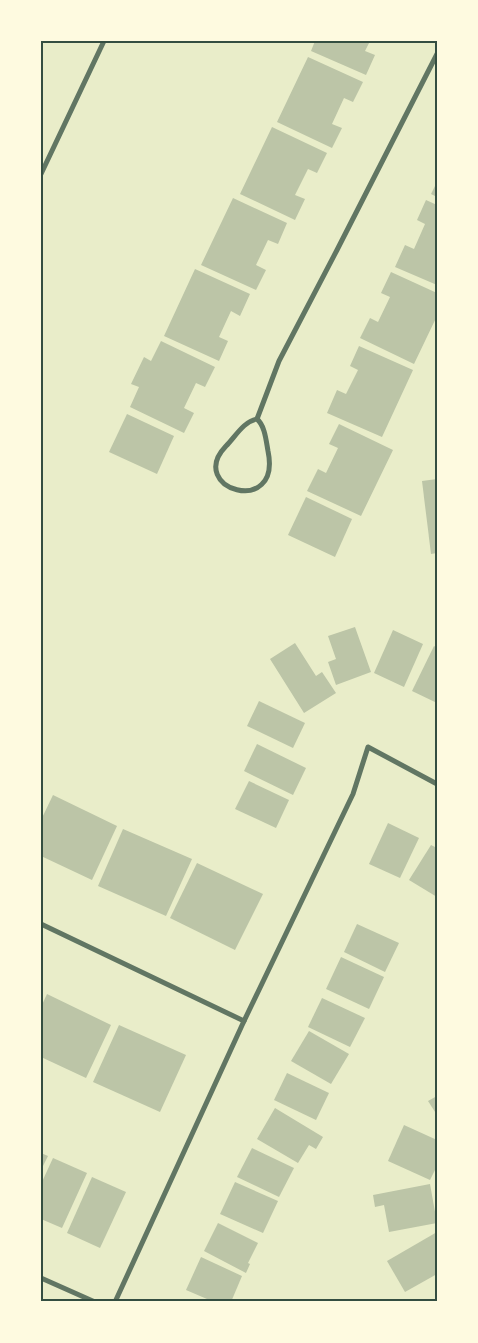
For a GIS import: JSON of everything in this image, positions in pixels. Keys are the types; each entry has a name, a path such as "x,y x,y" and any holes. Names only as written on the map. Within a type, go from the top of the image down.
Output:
{"street":[{"path":"41,174 104,41"},
{"path":"257,419 279,361 437,54"},
{"path":"257,419 262,423 270,458 268,474 258,487 251,491 235,490 221,480 217,472 219,454 245,425 251,420 257,419"},
{"path":"115,1302 244,1021 353,794 368,748 437,784"},
{"path":"41,924 244,1021"},
{"path":"41,1278 95,1302"}],"building":[{"path":"315,41 370,41 365,51 375,55 366,75 311,51"},
{"path":"308,57 363,82 353,102 344,98 332,124 342,128 332,148 277,122"},
{"path":"272,127 327,153 317,173 308,169 295,195 305,199 295,220 240,194"},
{"path":"437,182 437,197 431,194"},
{"path":"233,198 287,223 278,244 268,240 256,265 266,270 256,290 201,265"},
{"path":"426,200 437,205 437,285 395,267 405,245 414,249 425,224 417,220"},
{"path":"195,269 250,294 240,316 231,311 219,337 228,341 219,361 164,336"},
{"path":"391,272 437,293 437,316 414,364 360,338 370,318 378,322 390,297 381,293"},
{"path":"161,341 215,367 205,387 196,383 184,408 194,413 184,433 130,407 139,387 131,384 144,357 151,361"},
{"path":"359,346 413,370 382,437 327,413 337,390 346,394 358,370 350,366"},
{"path":"127,414 174,436 157,474 109,452"},
{"path":"339,424 393,450 361,516 307,491 318,469 326,473 338,448 329,444"},
{"path":"437,479 437,553 431,554 422,481"},
{"path":"306,497 352,519 335,557 288,535"},
{"path":"355,627 371,672 336,685 328,662 336,659 328,636"},
{"path":"393,630 423,644 404,687 374,673"},
{"path":"295,643 316,676 322,672 336,693 304,713 270,659"},
{"path":"434,646 437,648 437,703 412,691"},
{"path":"259,701 305,723 293,748 247,726"},
{"path":"257,744 306,768 293,795 244,771"},
{"path":"249,781 289,800 276,828 235,809"},
{"path":"53,795 117,826 92,880 41,856 41,820"},
{"path":"388,823 419,838 400,878 369,864"},
{"path":"123,829 192,859 166,916 98,886"},
{"path":"431,845 437,848 437,897 409,880"},
{"path":"197,863 263,894 235,950 170,918"},
{"path":"357,924 399,943 385,972 344,952"},
{"path":"341,957 384,977 369,1009 326,989"},
{"path":"47,994 111,1025 86,1078 41,1057 41,1007"},
{"path":"322,998 365,1018 350,1047 308,1027"},
{"path":"119,1025 186,1055 160,1112 93,1082"},
{"path":"309,1031 349,1054 331,1084 291,1061"},
{"path":"287,1073 329,1093 316,1120 274,1100"},
{"path":"437,1096 437,1115 428,1101"},
{"path":"275,1108 323,1137 316,1149 309,1145 298,1163 257,1139"},
{"path":"404,1125 437,1140 437,1166 430,1180 388,1161"},
{"path":"252,1148 294,1168 279,1197 237,1177"},
{"path":"41,1153 48,1156 41,1170"},
{"path":"53,1158 87,1173 62,1228 41,1219 41,1184"},
{"path":"92,1177 126,1192 100,1248 67,1233"},
{"path":"235,1182 278,1201 263,1233 220,1214"},
{"path":"430,1184 437,1223 389,1232 384,1205 375,1207 373,1195"},
{"path":"218,1223 258,1243 248,1263 250,1264 246,1273 204,1251"},
{"path":"437,1232 437,1274 405,1292 387,1261"},
{"path":"201,1257 242,1276 231,1302 214,1302 186,1290"}]}
